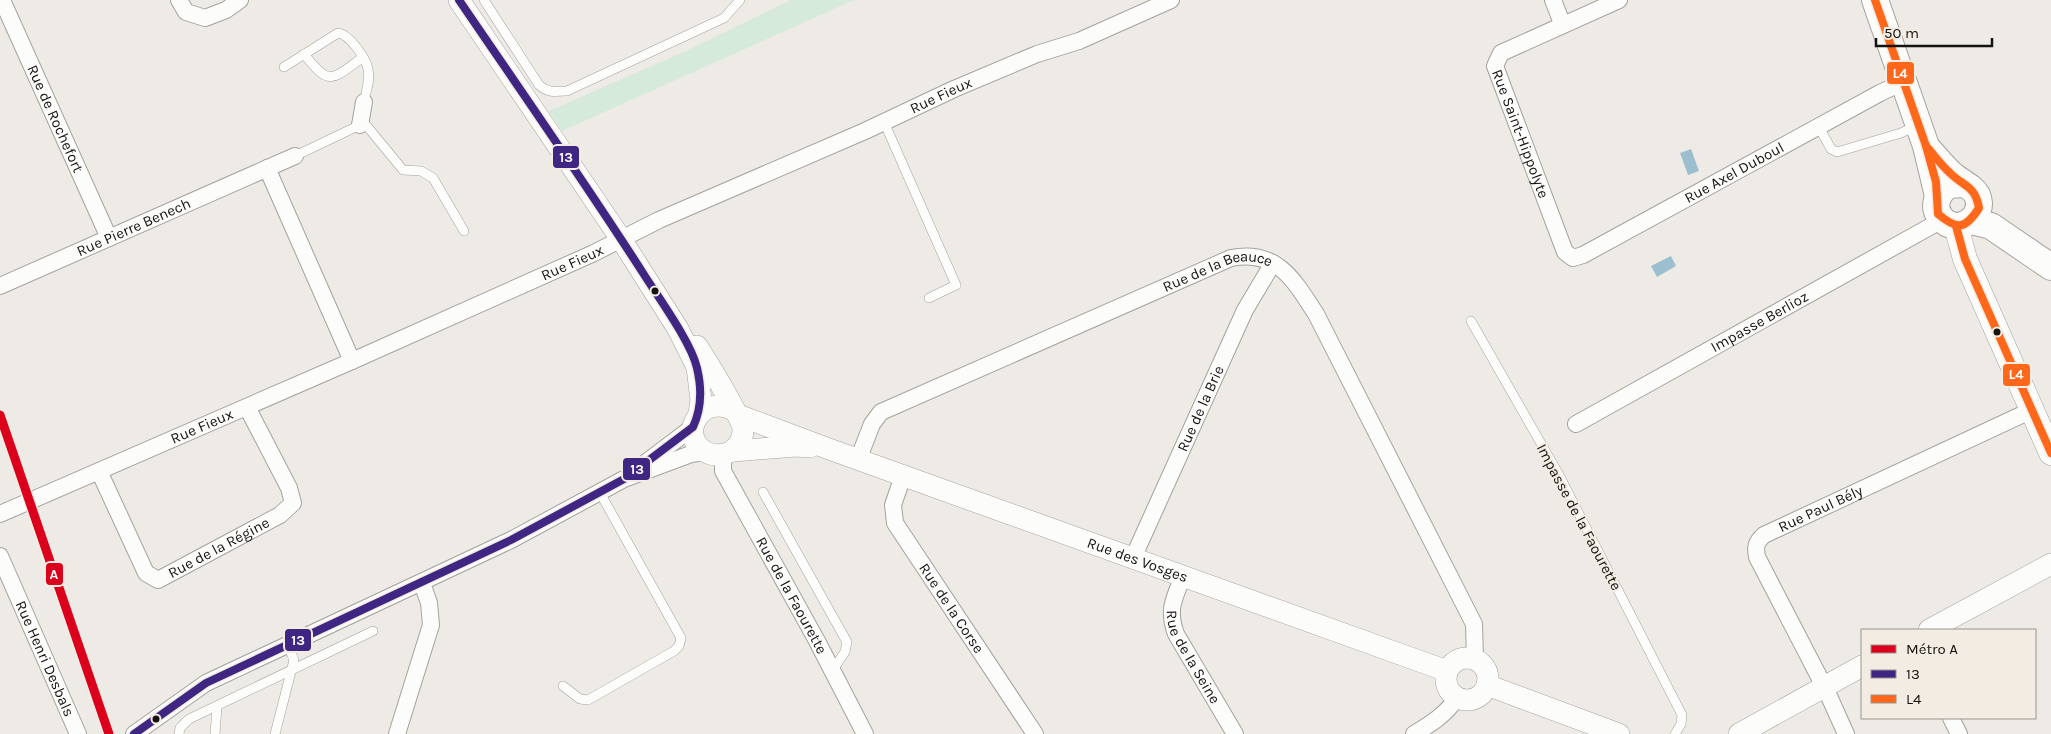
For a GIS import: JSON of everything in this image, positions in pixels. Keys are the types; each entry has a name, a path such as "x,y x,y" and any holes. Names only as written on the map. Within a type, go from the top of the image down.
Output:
{"main road":[{"path":"1875,0 1922,136 1958,208 1965,260 2051,453"},
{"path":"1958,208 2051,250"},
{"path":"1958,208 1992,226 2051,267"}],"street":[{"name":"Rue de Rochefort","path":"2,0 109,238"},
{"path":"179,0 186,12 205,18 226,10 240,0"},
{"path":"459,0 621,238 678,329 697,367 701,400 696,421 695,440 720,452"},
{"name":"Rue Fieux","path":"0,514 352,361 594,253 659,220 1020,61 1079,41 1172,0"},
{"path":"1553,0 1560,18"},
{"name":"Rue Saint-Hippolyte","path":"1565,252 1495,66 1501,53 1619,0"},
{"name":"Rue Axel Duboul","path":"1565,252 1573,258 1583,255 1903,82"},
{"path":"360,126 365,98"},
{"name":"Rue Pierre Benech","path":"0,286 295,156"},
{"path":"267,168 352,361"},
{"name":"Impasse Berlioz","path":"1576,424 1958,208"},
{"name":"Rue de la Beauce","path":"858,460 872,424 881,412 1230,258 1248,254 1273,263 1293,279 1316,314 1474,624 1475,659"},
{"name":"Rue de la Brie","path":"1133,558 1245,310 1273,263"},
{"path":"134,734 206,683 511,540 624,479 691,454 720,452 739,445 744,430 736,413 708,362 695,345 678,329"},
{"name":"Rue des Vosges","path":"696,421 712,406 728,407 736,413 858,460 1447,671"},
{"name":"Rue de la Régine","path":"99,471 146,573 158,580 280,515 293,503 289,488 247,407"},
{"name":"Rue Paul Bély","path":"1824,686 1756,557 1755,548 1757,540 1764,535 2032,410"},
{"path":"624,479 696,421"},
{"name":"Rue des Vosges","path":"720,452 796,446 829,449"},
{"name":"Rue de la Faourette","path":"720,452 723,471 865,734"},
{"name":"Rue de la Corse","path":"903,476 893,505 895,523 1034,734"},
{"name":"Rue Henri Desbals","path":"0,556 78,734"},
{"path":"1931,629 2051,564"},
{"name":"Rue de la Seine","path":"1183,576 1172,608 1171,618 1176,634 1235,734"},
{"path":"397,734 431,625 429,604 422,583"},
{"path":"1466,658 1475,659 1483,664 1488,674 1488,685 1481,695 1475,699 1464,700 1457,698 1449,691 1446,682 1447,671 1456,661 1466,658"},
{"path":"1739,734 1861,667"},
{"path":"1488,685 1619,734"},
{"path":"1824,686 1846,734"},
{"path":"1414,734 1434,722 1448,710 1457,698"},
{"path":"1952,719 1959,734"}],"lane":[{"path":"484,0 539,85 546,91 555,92 567,91 724,18 740,0"},
{"path":"284,67 338,33 349,37 368,67 369,79 365,98"},
{"path":"304,54 320,73 326,77 334,77 362,58"},
{"path":"884,122 956,285 929,298"},
{"path":"295,156 366,125 373,131 403,170 421,171 433,178 464,231"},
{"path":"1819,127 1831,149 1837,152 1900,133 1922,136"},
{"name":"Impasse de la Faourette","path":"1471,321 1559,475 1682,715 1681,724 1675,734"},
{"path":"562,686 580,699 588,700 674,651 679,646 681,638 599,491"},
{"path":"763,492 847,642 845,652 832,672"},
{"path":"179,734 180,728 190,719 373,631"},
{"path":"275,734 294,660 288,645"},
{"path":"215,734 217,707"}],"green space":[{"path":"791,0 854,0 562,131 549,111 688,50"}],"water":[{"path":"1691,149 1699,171 1688,175 1680,153"},
{"path":"1671,256 1676,266 1657,277 1651,266"}],"metro line":[{"name":"A","path":"0,415 109,734"}],"transit line":[{"name":"13","path":"134,734 206,683 511,540 624,479 693,427 700,406 700,383 694,357 681,333 598,204 459,0"},
{"name":"L4","path":"1875,0 1926,146"},
{"name":"L4","path":"1926,146 1947,170 1975,195 1979,208 1965,224 1956,225 1950,223 1938,214 1936,182 1926,146"},
{"name":"L4","path":"1956,226 1965,259 2051,453"}]}
